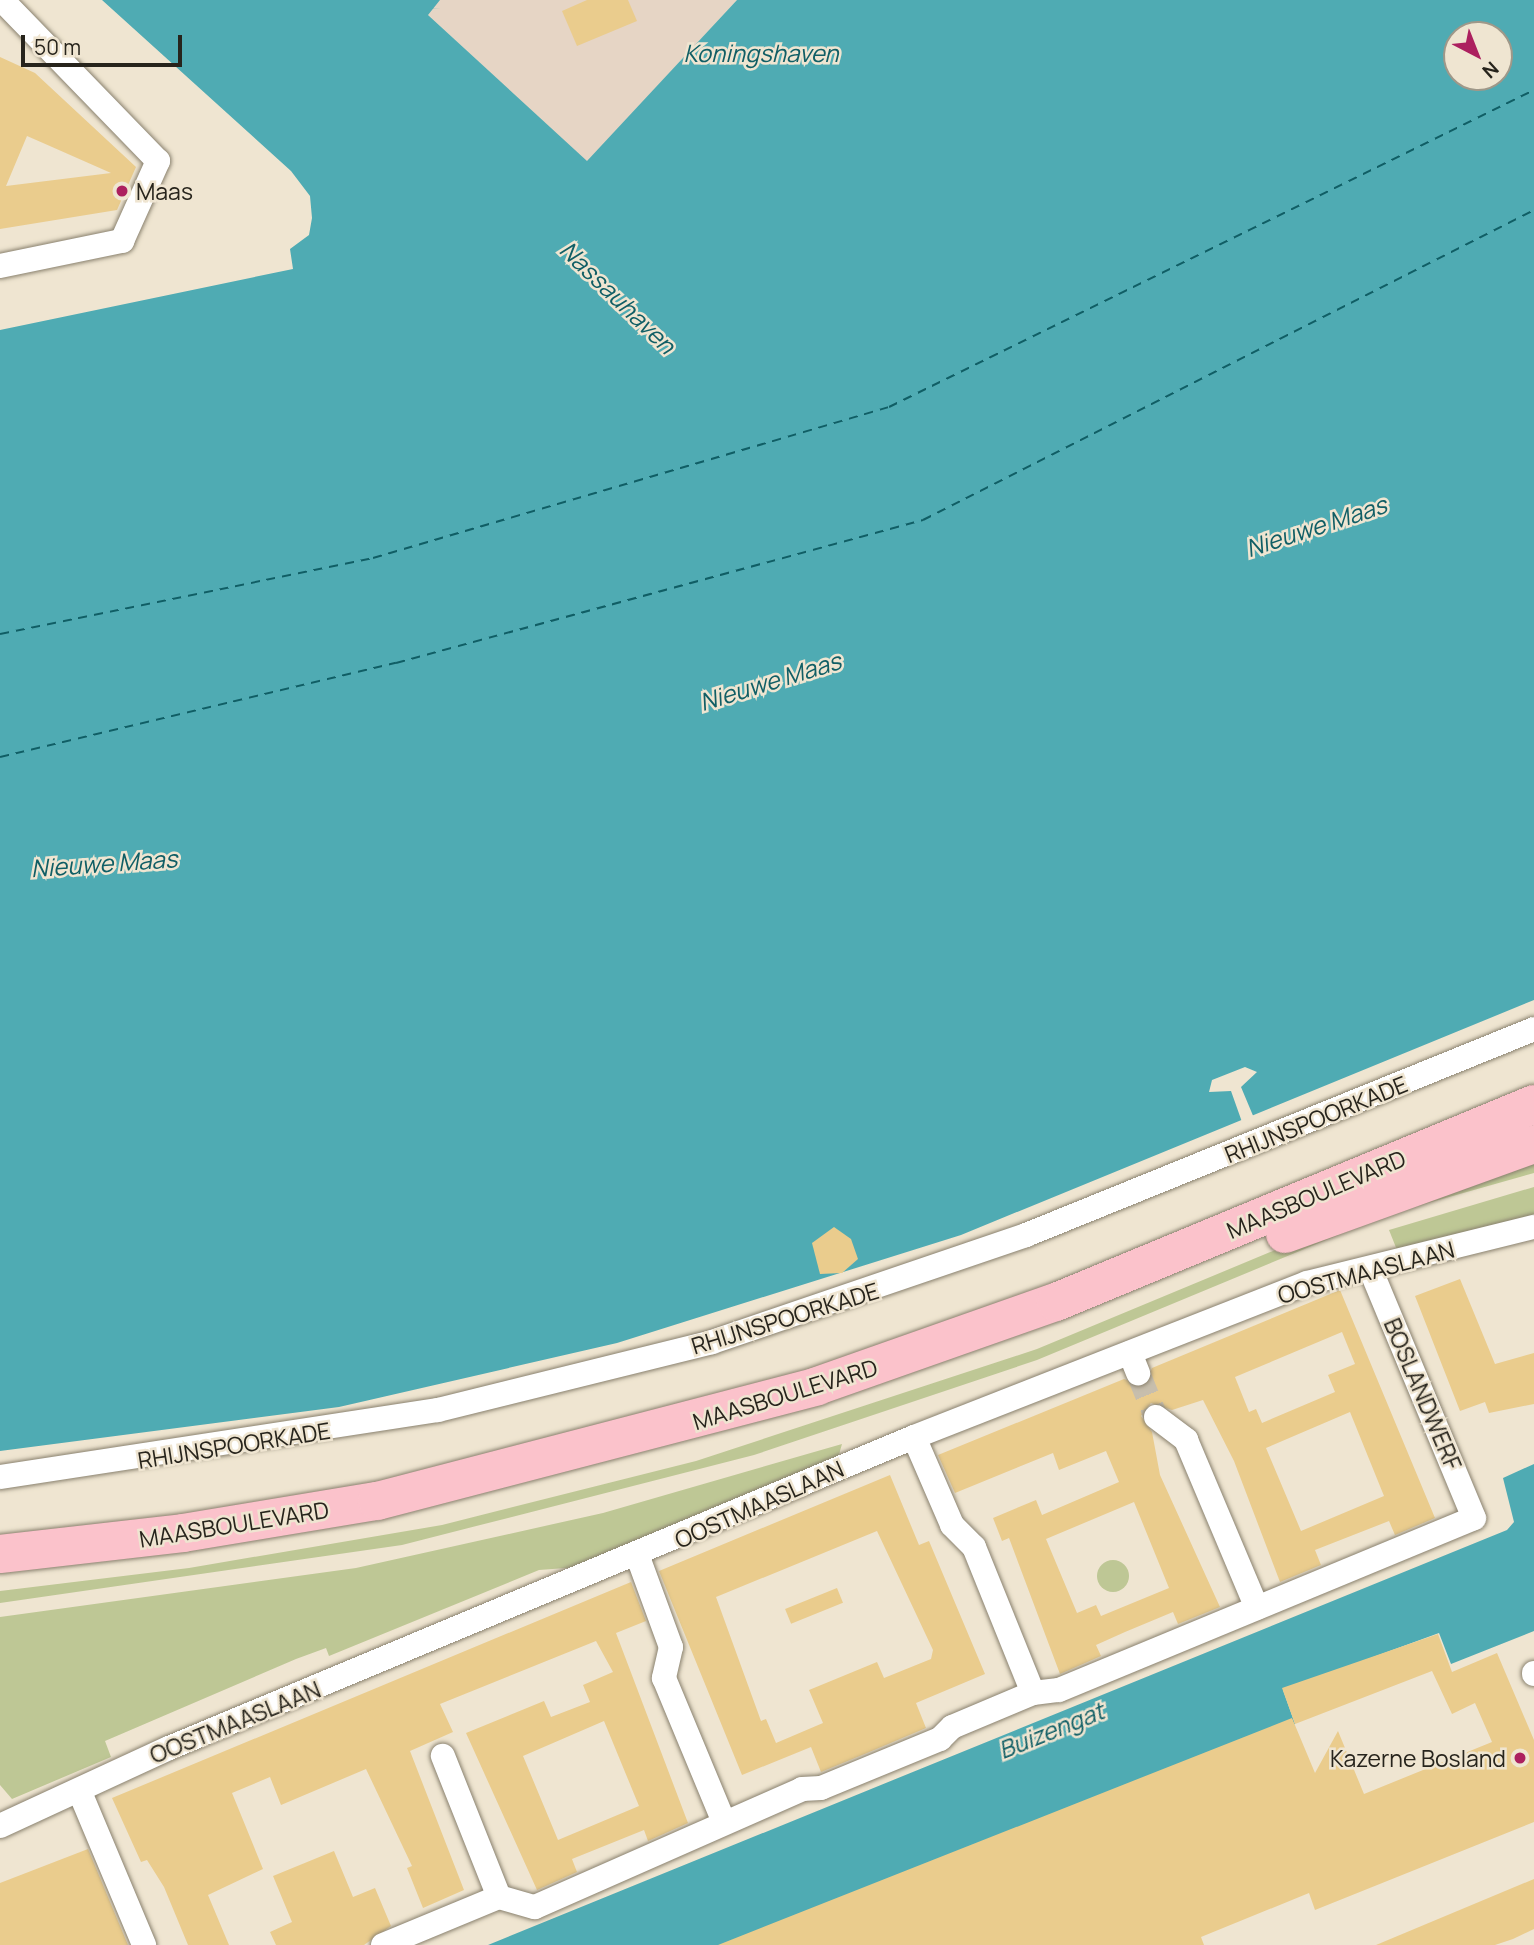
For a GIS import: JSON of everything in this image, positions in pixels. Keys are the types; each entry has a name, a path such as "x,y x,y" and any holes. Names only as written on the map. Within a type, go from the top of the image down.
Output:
{"main road":[{"name":"MAASBOULEVARD","path":"0,1554 183,1533 377,1501 780,1396 1056,1302 1534,1104"},
{"name":"MAASBOULEVARD","path":"0,1577 215,1552 383,1524 677,1453 970,1360 1345,1209 1534,1144"}],"street":[{"path":"0,266 122,241 158,161 2,0"},
{"name":"RHIJNSPOORKADE","path":"0,1477 438,1410 712,1342 974,1255 1534,1029"},
{"name":"OOSTMAASLAAN","path":"0,1826 79,1790 638,1556 914,1437 1134,1363 1307,1283 1371,1270 1534,1227"},
{"name":"BOSLANDWERF","path":"1257,1608 1474,1518 1371,1270"},
{"path":"383,1945 499,1897 535,1907 701,1838 724,1822 940,1739 952,1727 1033,1693 1059,1690 1257,1608 1186,1440 1156,1417"},
{"path":"914,1437 952,1525 974,1547 1033,1693"},
{"path":"638,1556 671,1647 664,1678 724,1822"},
{"path":"443,1755 499,1897"},
{"path":"79,1790 145,1945"}],"shaded area":[{"path":"412,0 737,0 587,162"}],"green space":[{"path":"1534,1163 1534,1173 1389,1214 1037,1360 754,1455 402,1545 0,1603 0,1591 189,1568 442,1525 696,1461 1037,1349 1280,1248"},
{"path":"1534,1187 1534,1219 1397,1250 1389,1230"},
{"path":"842,1444 838,1458 579,1567 539,1570 329,1656 326,1648 296,1659 105,1741 111,1757 12,1799 0,1785 0,1617 356,1568 603,1513"},
{"path":"1113,1560 1124,1565 1129,1576 1124,1587 1113,1592 1102,1587 1097,1576 1102,1565"}],"water":[{"path":"102,0 440,0 428,15 587,161 737,0 1534,0 1534,1000 961,1235 617,1343 339,1407 0,1451 0,330 293,269 290,249 309,235 312,218 310,196 291,171"},
{"name":"Buizengat","path":"1534,1464 1534,1631 1451,1664 1439,1633 1283,1690 1295,1724 736,1945 488,1945 1507,1530 1514,1522 1503,1478"}],"pier":[{"path":"1245,1067 1257,1072 1241,1087 1254,1118 1242,1122 1231,1091 1209,1092 1212,1080"}],"building":[{"path":"587,0 628,0 637,21 577,46 562,11"},
{"path":"0,57 35,73 136,167 117,210 0,229","holes":["27,136 111,173 6,186"]},
{"path":"834,1227 851,1239 858,1259 842,1273 820,1274 812,1243"},
{"path":"1460,1279 1495,1364 1534,1353 1534,1404 1489,1413 1485,1402 1460,1411 1415,1296"},
{"path":"1340,1290 1435,1518 1395,1535 1389,1521 1315,1550 1321,1565 1280,1582 1234,1461 1203,1400 1172,1410 1151,1403 1141,1416 1152,1432 1160,1475 1220,1607 1178,1624 1173,1612 1125,1632 1096,1645 1101,1656 1060,1674 1009,1538 1002,1541 993,1518 1036,1500 1042,1515 1119,1482 1106,1451 1059,1470 1053,1453 955,1493 938,1455 1124,1379 1144,1386 1152,1368","holes":["1342,1332 1355,1364 1328,1375 1335,1392 1262,1423 1256,1409 1249,1412 1235,1377","1350,1412 1384,1496 1301,1531 1266,1448","1134,1502 1169,1588 1101,1616 1096,1605 1077,1613 1046,1539"]},
{"path":"890,1475 919,1545 929,1541 985,1674 916,1703 926,1728 867,1753 821,1772 811,1747 742,1775 659,1571","holes":["877,1531 933,1650 931,1659 884,1678 877,1662 809,1690 823,1723 776,1743 766,1719 761,1721 716,1597"]},
{"path":"631,1582 646,1621 616,1633 688,1823 648,1841 644,1830 572,1859 577,1872 537,1890 466,1733 544,1701 551,1717 590,1702 583,1685 613,1672 596,1641 440,1704 453,1732 410,1751 464,1890 423,1908 407,1868 412,1866 366,1769 281,1805 270,1777 232,1793 263,1869 208,1895 229,1945 188,1945 164,1887 147,1860 141,1862 112,1798","holes":["604,1721 639,1806 558,1840 523,1756"]},
{"path":"837,1588 843,1603 791,1624 785,1609"},
{"path":"1438,1634 1452,1672 1497,1653 1534,1740 1534,1822 1315,1910 1309,1893 1201,1937 1204,1945 718,1945 1292,1718 1315,1773 1338,1731 1364,1794 1492,1742 1475,1703 1452,1714 1432,1671 1295,1724 1282,1688"},
{"path":"88,1849 128,1945 0,1945 0,1883"},
{"path":"334,1851 353,1897 375,1888 391,1926 364,1945 276,1945 270,1932 292,1922 273,1876"},
{"path":"1534,1879 1534,1929 1513,1939 1495,1945 1376,1945"}],"ferry route":[{"path":"0,634 373,558 889,407 1534,90"},
{"path":"0,757 396,663 923,520 1534,210"}],"tunnel":[{"path":"1138,1373 1156,1417"}],"place":[{"name":"Maas","path":"122,191"},
{"name":"Kazerne Bosland","path":"1520,1758"}],"water label":[{"name":"Koningshaven","path":"761,53"},
{"name":"Nassauhaven","path":"618,297"},
{"name":"Nieuwe Maas","path":"1316,526"},
{"name":"Nieuwe Maas","path":"770,681"},
{"name":"Nieuwe Maas","path":"104,863"}]}
